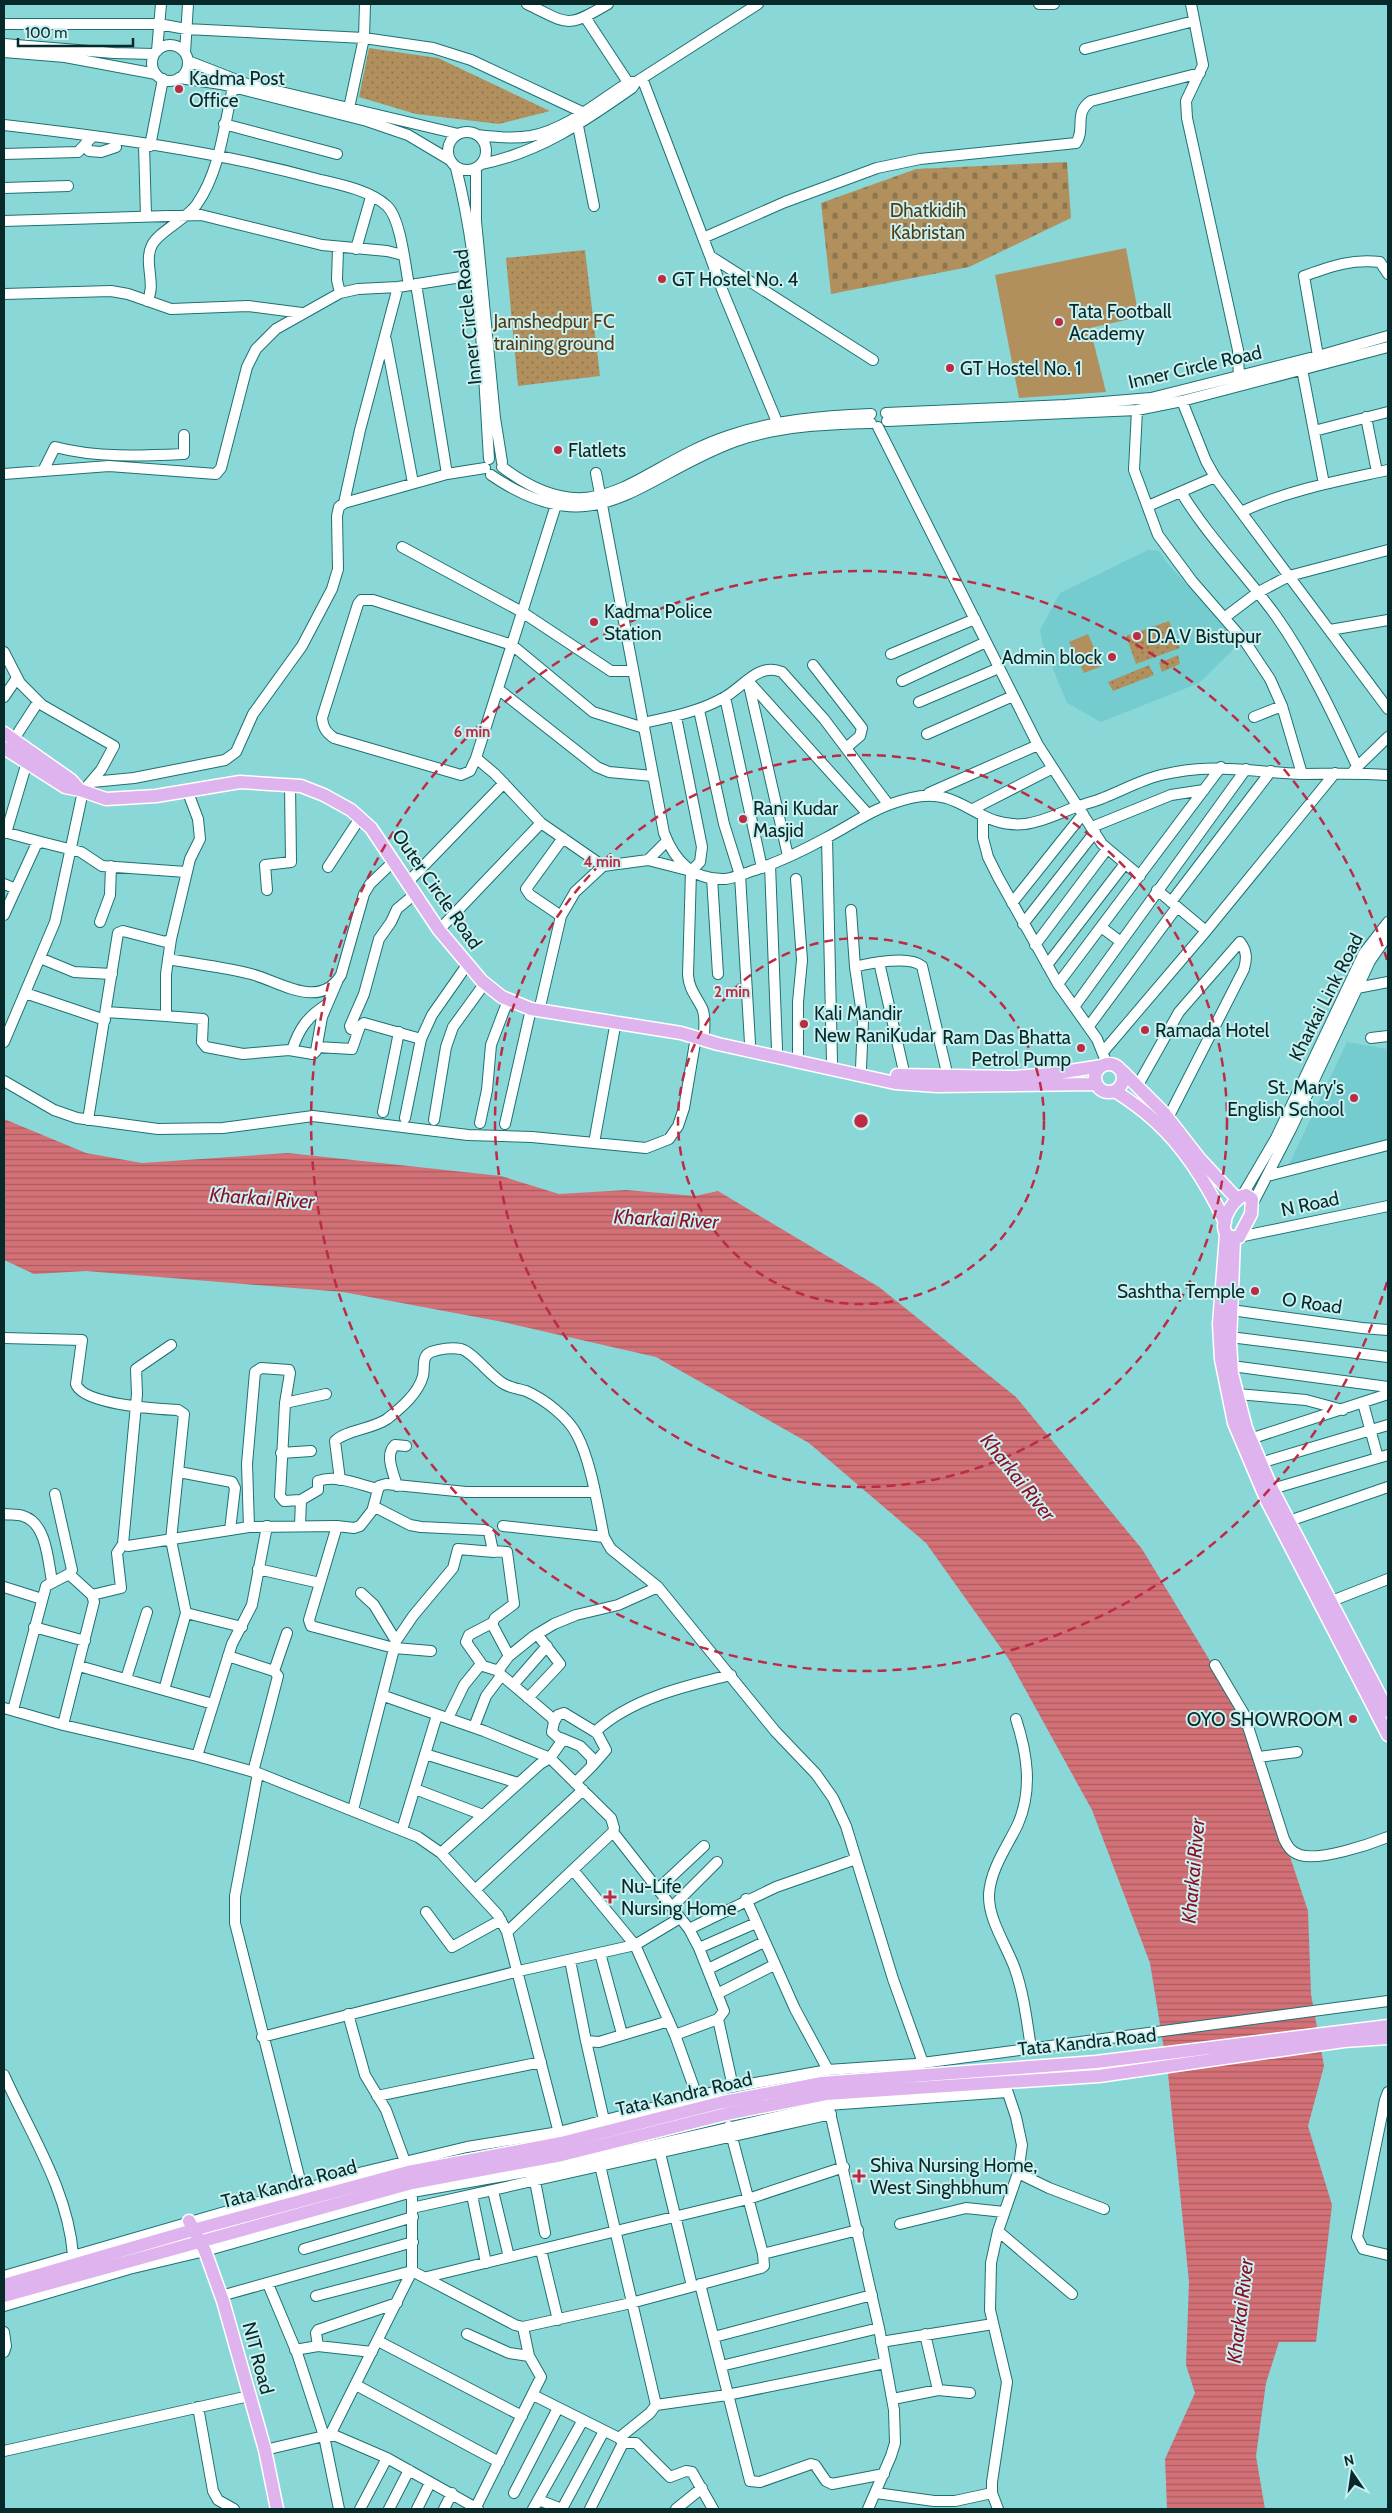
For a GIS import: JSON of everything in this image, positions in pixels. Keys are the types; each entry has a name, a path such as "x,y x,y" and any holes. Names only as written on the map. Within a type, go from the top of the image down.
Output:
{"main road":[{"name":"Outer Circle Road","path":"7,740 26,762 65,787 85,788"},
{"name":"Outer Circle Road","path":"7,740 106,800 240,782 301,786 324,795 351,810 371,828 439,930 467,965 485,983 508,1000 535,1010 616,1021 700,1037 718,1044 856,1071"},
{"path":"700,1037 750,1043 777,1049 914,1085 1096,1084 1104,1091 1115,1091 1155,1120 1187,1159 1212,1196 1233,1237 1230,1337 1232,1366 1237,1394 1250,1439 1388,1735"},
{"path":"856,1071 905,1076 948,1077 1036,1075 1104,1060 1118,1067 1138,1085 1168,1118 1199,1158 1244,1199 1248,1221 1233,1237 1220,1324 1220,1359 1234,1424 1267,1501 1388,1711"},
{"path":"1096,1084 1096,1074 1104,1060"},
{"path":"1115,1091 1121,1086 1123,1079 1122,1071"},
{"path":"1225,1222 1231,1206 1244,1199"},
{"name":"Tata Kandra Road","path":"4,2285 191,2226 364,2178 409,2177 562,2155 726,2114 826,2094 1006,2088 1099,2076 1345,2036 1388,2026"},
{"path":"1345,2036 1388,2038"},
{"name":"Tata Kandra Road","path":"4,2296 203,2247 409,2177 560,2138 723,2102 822,2083 1096,2062 1345,2036"},
{"name":"NIT Road","path":"191,2226 203,2247 222,2296 265,2450 277,2509"}],"street":[{"path":"155,4 156,53"},
{"path":"156,24 161,4"},
{"path":"179,78 184,74 187,57 186,29 188,4"},
{"path":"349,108 364,38 365,4"},
{"path":"527,4 559,20 571,22 585,17 606,4"},
{"path":"146,216 147,145 159,76 152,61 156,53 164,46 180,47 187,57 246,84 458,134 468,132 478,135 532,136 552,129 635,83 758,4"},
{"path":"1039,4 1054,4"},
{"path":"1191,4 1202,65 1200,73 1191,85 1186,101 1187,118 1238,350 1238,381"},
{"path":"585,17 635,83 704,238 723,292 777,422"},
{"path":"1085,49 1194,21"},
{"path":"4,24 156,24 186,29 364,38 433,48 471,60 582,112"},
{"path":"4,44 114,53 156,53"},
{"path":"4,52 74,58 170,80 179,78 233,87 388,128 421,142 466,171 513,156 578,126 635,83"},
{"path":"704,238 794,198 877,168 920,159 1076,143 1079,138 1081,114 1084,106 1091,102 1200,73"},
{"path":"147,301 150,293 150,256 152,245 188,214 204,192 217,157 233,87"},
{"path":"224,124 337,154"},
{"path":"4,125 89,140 202,152 333,183 372,197 389,208 395,220 403,255 447,474"},
{"path":"578,126 594,206"},
{"path":"453,164 447,151 450,141 458,134"},
{"path":"478,135 484,144 486,154 479,166"},
{"path":"89,140 89,151 95,152 116,147"},
{"path":"4,154 78,152 89,140"},
{"name":"Inner Circle Road","path":"453,164 466,212 474,275 488,467 517,491 556,505 586,508 643,486 704,453 739,440 799,427 879,419 1125,401 1302,369 1388,347"},
{"name":"Inner Circle Road","path":"479,166 476,221 495,418 502,465 529,486 554,496 600,501 616,490 712,441 777,422 1138,410 1182,402 1238,381"},
{"path":"4,188 68,186"},
{"path":"356,249 372,197"},
{"path":"4,220 201,215 338,248 387,251 403,255"},
{"path":"338,248 337,280 340,294"},
{"path":"710,256 873,360"},
{"path":"1318,356 1304,276 1340,263 1360,260 1380,262 1388,274"},
{"path":"4,474 109,466 216,474 221,468 247,366 256,349 276,329 302,312 340,294 358,289 408,286 474,275"},
{"path":"344,503 360,430 386,336 408,286"},
{"path":"4,294 111,292 128,294 171,309 248,306 302,312"},
{"path":"386,336 413,483"},
{"name":"Inner Circle Road","path":"1252,378 1318,356 1388,336"},
{"path":"1238,350 1252,378"},
{"path":"1302,369 1324,484"},
{"path":"1182,402 1206,461 1215,477 1388,709"},
{"path":"1138,410 1134,470 1162,541 1260,662 1274,684 1302,774"},
{"path":"1314,431 1388,412"},
{"path":"1366,417 1377,472"},
{"path":"879,419 1038,746 1108,849 1140,876"},
{"path":"43,472 55,447 84,454 148,456 184,454 184,434"},
{"path":"85,788 224,760 236,752 253,714 302,646 326,603 338,568 337,516 339,507 344,503 413,483 447,474 488,467 498,459 502,465 496,474 488,467"},
{"path":"1241,512 1271,498 1388,470"},
{"path":"596,473 667,842 676,859 691,871"},
{"path":"1148,506 1215,477"},
{"path":"1181,492 1213,540 1275,614 1308,664 1354,769"},
{"path":"556,505 512,645 476,758 470,771 461,775 334,738 327,733 323,727 322,718 358,604 361,600 373,600 512,645 593,712 643,725 699,710 725,697 765,669 774,669 782,672 824,719 888,804"},
{"path":"402,547 522,612 611,671 633,671"},
{"path":"1224,618 1257,593 1288,576 1388,550"},
{"path":"891,654 975,619"},
{"path":"1330,630 1388,620"},
{"path":"902,681 986,642"},
{"path":"4,652 18,678 38,702 114,746 101,770 85,788 59,909 4,1042"},
{"path":"813,665 862,728 860,736 846,748"},
{"path":"919,702 999,668"},
{"path":"4,697 18,678"},
{"path":"748,681 867,813"},
{"path":"748,681 788,856"},
{"path":"498,689 597,767 609,772 653,776"},
{"path":"927,734 1013,696"},
{"path":"725,697 766,866 777,1049"},
{"path":"7,740 38,702"},
{"path":"1254,716 1282,706"},
{"path":"699,710 726,831 740,875 750,1043"},
{"path":"4,1081 54,1110 88,1120 188,1130 223,1128 294,1118 322,1117 434,1132 496,1137 532,1137 646,1148 669,1140 678,1126 684,1108 700,1037 703,1009 689,985 691,871 700,862 702,847 676,717"},
{"path":"1354,769 1388,737"},
{"path":"505,1124 561,916 575,892 603,866 648,860 712,878 722,879 740,875 766,866 827,838 867,813 888,804 927,794 1038,746"},
{"path":"476,758 504,783 541,823 603,866"},
{"path":"26,762 5,833 85,853 97,864 186,872"},
{"path":"927,794 944,796 973,809 982,818 1006,825 1026,824 1080,810 1159,775 1188,769 1221,767 1302,774 1335,773 1354,769 1388,775"},
{"path":"1058,984 1221,767"},
{"path":"973,809 1053,768"},
{"path":"1074,1006 1246,769"},
{"path":"101,770 134,778"},
{"path":"1089,1026 1271,771"},
{"path":"982,818 983,838 988,857 1023,924 1058,984 1089,1026 1104,1060 1335,773"},
{"path":"408,882 504,783"},
{"path":"267,890 265,865 291,862 290,784"},
{"path":"166,1016 168,959 171,939 186,872 192,851 200,839 201,829 187,790"},
{"path":"1023,924 1094,830 1158,799 1204,790"},
{"path":"1012,903 1080,810"},
{"path":"328,867 360,818"},
{"path":"439,930 541,823"},
{"path":"561,916 530,895 526,889 563,838"},
{"path":"827,838 832,1062"},
{"path":"4,915 36,845 42,842"},
{"path":"648,860 667,842"},
{"path":"1035,945 1108,849"},
{"path":"25,993 106,1016 166,1016 203,1019 202,1042 206,1047 243,1054 292,1050 313,1054 317,1047 326,1005 341,975 364,894 370,884 394,861"},
{"path":"1047,965 1124,864"},
{"path":"100,922 110,895 111,866"},
{"path":"712,878 718,974"},
{"path":"796,879 802,960 798,1010 798,1054"},
{"path":"4,884 16,889"},
{"path":"1157,890 1206,931"},
{"path":"358,1032 351,1029 350,1026 364,994 376,944 392,922 394,912 415,894"},
{"path":"851,910 854,966 863,1021 856,1071"},
{"name":"Kharkai Link Road","path":"1244,1199 1264,1162 1364,953 1388,922"},
{"path":"1101,927 1120,942"},
{"path":"88,1120 120,932 166,942 171,939"},
{"path":"1138,1085 1179,1012 1240,942 1247,959 1244,969 1168,1118"},
{"path":"1244,1199 1267,1176 1357,988 1386,942"},
{"path":"40,958 74,972 112,974"},
{"path":"168,959 251,974 295,991 316,992 338,981"},
{"path":"854,966 879,962 914,962 922,966 948,1077"},
{"path":"879,962 905,1076"},
{"path":"406,1118 421,1039 432,1016 467,965"},
{"path":"1357,988 1388,982"},
{"path":"434,1120 446,1047 453,1027 485,983"},
{"path":"480,1123 487,1090 491,1045 508,1000"},
{"path":"292,1050 306,1020 326,1005"},
{"path":"594,1143 616,1021"},
{"path":"317,1047 352,1049 361,1024 367,1023 421,1039"},
{"path":"383,1112 398,1032"},
{"path":"1371,1038 1388,1036"},
{"path":"1267,1176 1388,1145"},
{"name":"N Road","path":"1233,1237 1388,1206"},
{"name":"O Road","path":"1231,1310 1388,1330"},
{"path":"1230,1337 1388,1357"},
{"path":"4,1338 82,1340 76,1384 79,1390 121,1405 136,1408 178,1410 184,1414 171,1540 186,1612 164,1690"},
{"path":"92,1595 121,1588 117,1553 122,1544 136,1408 136,1369 171,1345"},
{"path":"340,1480 335,1441 385,1420 407,1401 419,1386 426,1355 431,1352 455,1348 470,1352 483,1368 505,1384 527,1392 552,1408 567,1422 577,1434 594,1492 604,1538 611,1550 658,1587 775,1731 816,1774 833,1798 846,1826 893,1979 923,2063"},
{"path":"1232,1366 1388,1387"},
{"path":"249,1527 247,1464 255,1372 264,1367 289,1370 281,1453 280,1496 284,1501 301,1500 318,1490 318,1481 325,1478 378,1489"},
{"path":"285,1403 326,1394"},
{"path":"1237,1394 1306,1400 1343,1410"},
{"path":"1250,1439 1363,1404 1388,1394"},
{"path":"1363,1404 1378,1458"},
{"path":"1260,1463 1388,1425"},
{"path":"397,1486 390,1453 395,1445 406,1446"},
{"path":"281,1453 311,1451"},
{"path":"1272,1489 1388,1455"},
{"path":"178,1472 232,1482 235,1488 230,1530"},
{"path":"122,1544 128,1546 249,1527 360,1526 373,1508 378,1489 382,1485 466,1492 594,1492"},
{"path":"1289,1520 1388,1487"},
{"path":"55,1494 72,1567 69,1574 46,1586 8,1709 63,1725 197,1756 256,1773 402,1830 418,1837 441,1853 501,1920 507,1932 560,2138 604,2120 697,2096 733,2087 828,2070 923,2063 1388,2001"},
{"path":"300,1526 301,1500"},
{"path":"373,1508 379,1508 400,1520 421,1527 485,1530 489,1532 494,1552"},
{"path":"4,1514 23,1516 34,1523 44,1541 52,1582"},
{"path":"197,1756 228,1656 236,1635 242,1627 252,1605 267,1526"},
{"path":"337,1526 309,1620 311,1626 430,1651"},
{"path":"503,1526 604,1538"},
{"path":"353,1810 384,1696 395,1644 413,1616 453,1568 458,1550 505,1551 508,1554 514,1604 492,1622 469,1635 466,1640 481,1664 500,1673 554,1722"},
{"path":"258,1569 320,1582"},
{"path":"63,1725 94,1605 92,1595 69,1574"},
{"path":"1327,1603 1387,1582"},
{"path":"4,1587 42,1599"},
{"path":"474,1728 486,1696 510,1656 537,1634 576,1615 618,1605 658,1587"},
{"path":"361,1593 374,1605 395,1644"},
{"path":"126,1679 147,1612"},
{"path":"186,1612 242,1627"},
{"path":"492,1622 492,1627 510,1656"},
{"path":"34,1627 85,1641"},
{"path":"287,1633 274,1671 277,1680 256,1773 234,1909 235,1923 262,2037 303,2195"},
{"path":"528,1698 560,1664 537,1634"},
{"path":"513,1685 547,1646"},
{"path":"228,1656 274,1671"},
{"path":"448,1718 464,1685 481,1664"},
{"path":"1215,1665 1244,1714 1284,1839 1289,1849 1298,1855 1316,1856 1388,1837"},
{"path":"79,1666 212,1704"},
{"path":"595,1732 613,1718 636,1706 701,1682 731,1675"},
{"path":"384,1696 448,1718 550,1758 610,1818 614,1828 613,1832 689,1929 708,1969 724,2011 718,2019 675,2035"},
{"path":"475,1890 579,1787 592,1766 606,1750 602,1740 595,1732 564,1713 558,1715 552,1732 586,1750 592,1758 592,1766"},
{"path":"402,1830 437,1714"},
{"path":"1016,1719 1025,1746 1028,1768 1026,1794 1019,1822 993,1872 989,1895 993,1916 1015,1970 1025,2008 1031,2048"},
{"path":"441,1853 518,1783 550,1758 561,1742 561,1738"},
{"path":"1259,1757 1298,1752"},
{"path":"425,1754 518,1783"},
{"path":"415,1789 483,1816"},
{"path":"507,1932 613,1832"},
{"path":"658,1890 704,1846"},
{"path":"689,1929 746,1899 806,1875 856,1859"},
{"path":"672,1907 717,1862"},
{"path":"573,1870 635,1945 675,2035 697,2096"},
{"path":"746,1899 795,2009 828,2070"},
{"path":"426,1912 452,1947 501,1920"},
{"path":"262,2037 518,1971 635,1945 680,1918"},
{"path":"699,1948 756,1923"},
{"path":"708,1969 764,1942"},
{"path":"600,1953 622,2034"},
{"path":"570,1960 604,2120"},
{"path":"717,1994 774,1965"},
{"path":"327,2435 356,2385 412,2271 413,2213 409,2177 386,2110 365,2075 348,2014"},
{"path":"718,2019 733,2087"},
{"path":"586,2041 598,2042 669,2021"},
{"path":"377,2096 541,2062"},
{"path":"998,2509 992,2493 1006,2382 993,2324 989,2296 994,2249 998,2231 1018,2172 1022,2145 1016,2118 1000,2070"},
{"path":"5,2081 64,2202 71,2232 73,2255"},
{"path":"304,2249 472,2195 535,2181 599,2162 730,2131 830,2109 1006,2088"},
{"path":"1388,2092 1367,2182 1357,2237 1363,2249 1388,2255"},
{"path":"830,2109 858,2230 893,2399 895,2444 868,2509"},
{"path":"409,2177 599,2162 660,2153 730,2131"},
{"path":"316,2296 412,2271 427,2277 515,2325 523,2327 631,2303 761,2268 764,2266 763,2254 730,2131"},
{"path":"660,2153 696,2285 714,2337 750,2481 760,2482 811,2464 815,2465 826,2481 832,2484 884,2474"},
{"path":"599,2162 656,2405"},
{"path":"427,2277 748,2199 844,2167"},
{"path":"1018,2172 1049,2188 1104,2208"},
{"path":"535,2181 546,2233"},
{"path":"494,2190 509,2257"},
{"path":"472,2195 486,2263"},
{"path":"900,2224 966,2208 1004,2212"},
{"path":"4,2276 73,2255 191,2226"},
{"path":"763,2254 858,2230"},
{"path":"998,2231 1072,2294"},
{"path":"222,2296 413,2242"},
{"path":"4,2306 203,2247"},
{"path":"541,2250 558,2320"},
{"path":"268,2284 327,2435 338,2509"},
{"path":"714,2337 872,2295"},
{"path":"318,2346 317,2331 396,2304"},
{"path":"881,2342 993,2324"},
{"path":"265,2450 327,2435 387,2458 430,2483 452,2493 477,2509 533,2396 541,2374 529,2356 523,2327"},
{"path":"721,2366 879,2328"},
{"path":"4,2332 6,2346 4,2352"},
{"path":"467,2334 509,2353 529,2356"},
{"path":"925,2334 938,2390"},
{"path":"378,2340 522,2416"},
{"path":"295,2350 318,2346 372,2352"},
{"path":"590,2509 621,2440 656,2405 727,2395 885,2363"},
{"path":"356,2385 499,2462"},
{"path":"893,2399 938,2390 970,2393"},
{"path":"4,2451 249,2396"},
{"path":"533,2396 621,2440 636,2443 670,2477 686,2471 692,2472 713,2509"},
{"path":"198,2407 213,2491 218,2500 234,2509"},
{"path":"514,2493 558,2408"},
{"path":"533,2509 583,2420"},
{"path":"539,2500 559,2508 563,2507 604,2431"},
{"path":"360,2509 387,2458"},
{"path":"389,2509 409,2470"},
{"path":"417,2509 430,2483"},
{"path":"676,2509 702,2488"},
{"path":"444,2509 452,2493"},
{"path":"876,2493 934,2501 955,2501 992,2493"}],"shaded area":[{"name":"D.A.V Bistupur","path":"1148,550 1159,551 1167,563 1240,643 1199,683 1101,722 1067,703 1043,645 1040,630 1060,593"},
{"name":"St. Mary's English School","path":"1347,1042 1388,1049 1388,1146 1285,1173"}],"green space":[{"path":"369,48 438,58 550,111 499,124 416,114 359,97"},
{"name":"Dhatkidih Kabristan","path":"1067,162 1071,218 969,267 831,294 821,203 916,169"},
{"name":"Tata Football Academy","path":"1126,248 1139,317 1090,328 1106,392 1019,398 995,275"},
{"name":"Jamshedpur FC training ground","path":"585,250 600,376 518,386 506,258"},
{"path":"1169,621 1180,648 1136,664 1126,636"},
{"path":"1088,634 1102,666 1084,673 1069,642"},
{"path":"1178,655 1180,664 1162,672 1159,663"},
{"path":"1149,665 1154,675 1113,691 1108,682"}],"water":[{"name":"Kharkai River","path":"4,1119 86,1153 142,1163 288,1153 501,1176 559,1194 626,1190 695,1196 718,1191 879,1287 1016,1397 1142,1549 1243,1715 1308,1911 1311,1994 1324,2066 1308,2126 1332,2205 1316,2342 1279,2342 1266,2383 1256,2456 1265,2509 1167,2509 1165,2459 1195,2393 1186,2365 1189,2282 1168,2074 1150,1963 1092,1810 1008,1658 926,1543 809,1443 656,1357 503,1322 343,1292 86,1271 34,1274 4,1260"}],"place":[{"name":"Kadma Post Office","path":"179,89"},
{"name":"GT Hostel No. 4","path":"662,279"},
{"name":"Tata Football Academy","path":"1059,322"},
{"name":"GT Hostel No. 1","path":"950,368"},
{"name":"Flatlets","path":"558,450"},
{"name":"Kadma Police Station","path":"594,622"},
{"name":"D.A.V Bistupur","path":"1137,636"},
{"name":"Admin block","path":"1112,657"},
{"name":"Rani Kudar Masjid","path":"743,819"},
{"name":"Kali Mandir New RaniKudar","path":"804,1024"},
{"name":"Ramada Hotel","path":"1145,1030"},
{"name":"Ram Das Bhatta Petrol Pump","path":"1081,1048"},
{"name":"St. Mary's English School","path":"1354,1098"},
{"name":"Sashtha Temple","path":"1255,1291"},
{"name":"OYO SHOWROOM","path":"1353,1719"},
{"name":"Nu-Life Nursing Home","path":"610,1897"},
{"name":"Shiva Nursing Home, West Singhbhum","path":"859,2176"}]}
